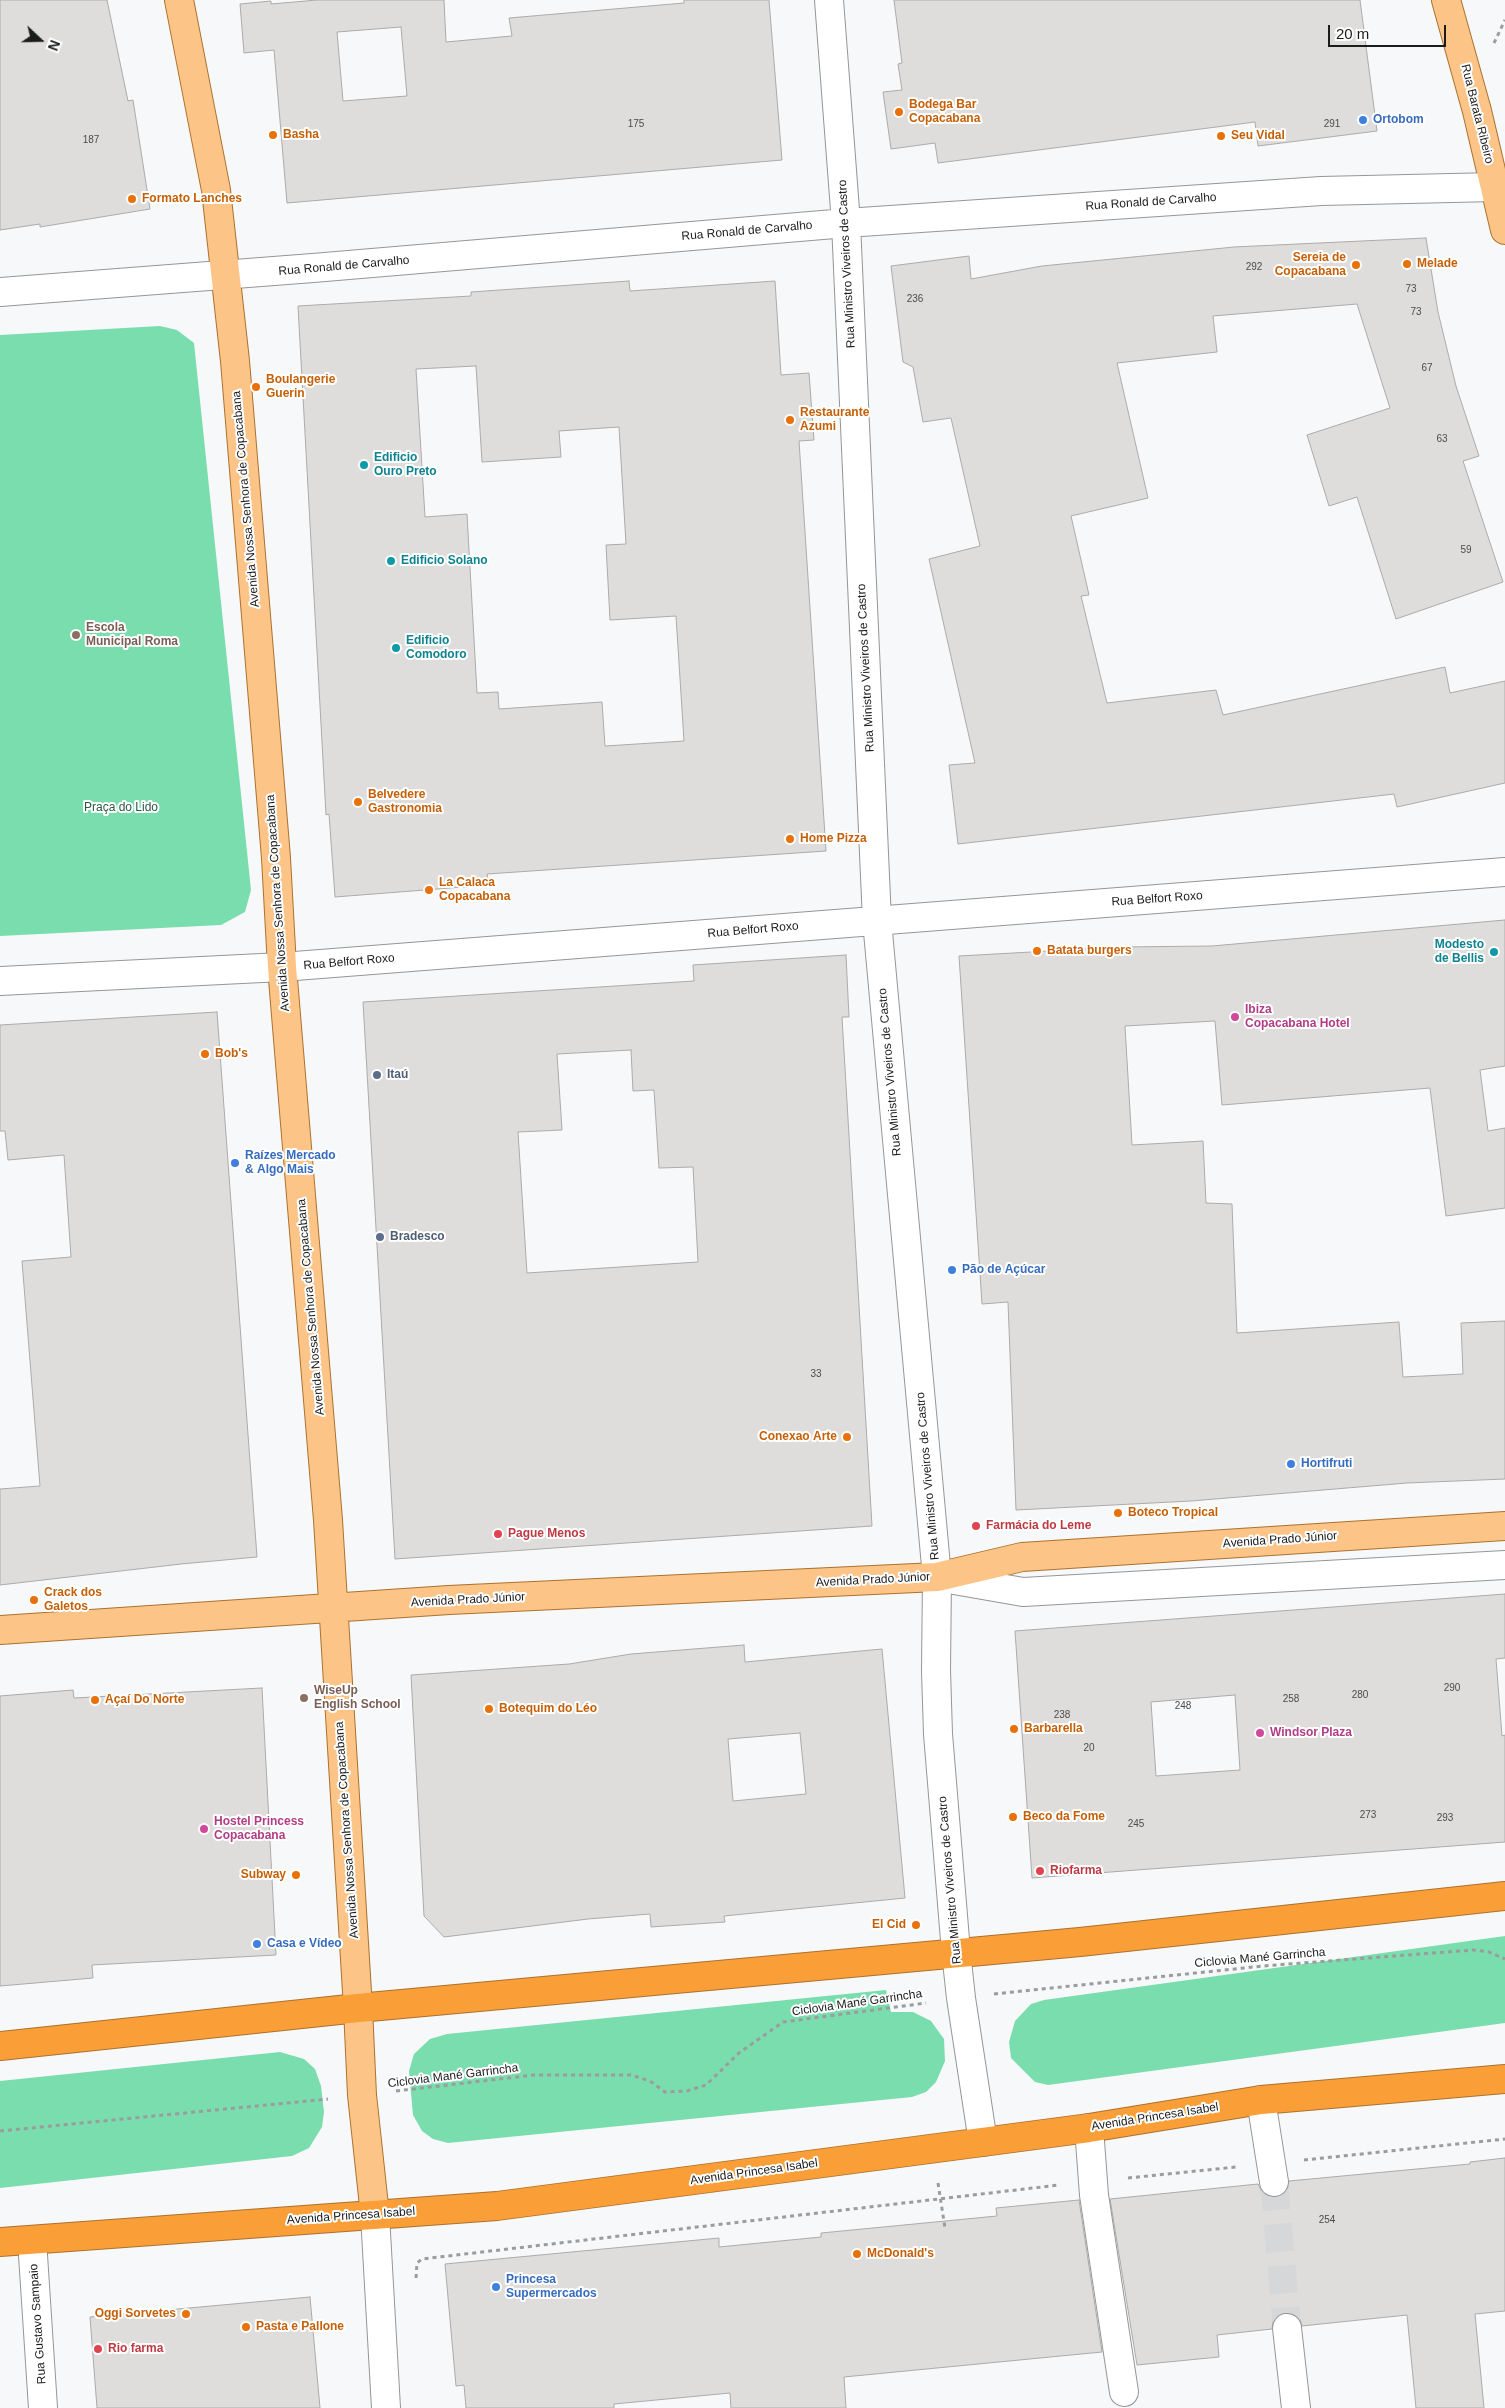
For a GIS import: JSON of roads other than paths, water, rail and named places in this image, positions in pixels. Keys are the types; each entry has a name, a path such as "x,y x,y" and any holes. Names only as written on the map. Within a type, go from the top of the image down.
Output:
{"highway":[{"path":"0,2046 358,2008 1080,1942 1505,1896"},
{"name":"Avenida Princesa Isabel","path":"0,2242 497,2206 1089,2128 1262,2100 1505,2079"}],"main road":[{"name":"Avenida Nossa Senhora de Copacabana","path":"180,0 211,162 235,361 276,858 282,967 328,1520 362,2095 375,2215"},
{"name":"Rua Barata Ribeiro","path":"1446,0 1477,111 1505,230"},
{"name":"Avenida Prado Júnior","path":"0,1630 449,1600 937,1577 1022,1557 1505,1526"}],"street":[{"name":"Rua Ministro Viveiros de Castro","path":"829,0 846,223 877,920 937,1577 936,1671 938,1734 956,1952 961,1998 983,2142"},
{"name":"Rua Ronald de Carvalho","path":"0,292 226,276 846,223 1320,191 1495,187"},
{"name":"Rua Belfort Roxo","path":"0,981 282,967 1505,872"},
{"name":"Avenida Prado Júnior","path":"937,1577 1024,1592 1505,1565"},
{"path":"1262,2100 1273,2173"},
{"path":"1089,2128 1093,2181 1124,2392"},
{"name":"Avenida Nossa Senhora de Copacabana","path":"375,2215 386,2408"},
{"name":"Rua Gustavo Sampaio","path":"32,2240 43,2408"},
{"path":"1287,2328 1296,2408"}],"tunnel":[{"path":"1274,2182 1287,2328"}],"place":[{"name":"Bodega Bar Copacabana","path":"899,112"},
{"name":"Ortobom","path":"1363,120"},
{"name":"Basha","path":"273,135"},
{"name":"Seu Vidal","path":"1221,136"},
{"name":"Formato Lanches","path":"132,199"},
{"name":"Melade","path":"1407,264"},
{"name":"Sereia de Copacabana","path":"1356,265"},
{"name":"Boulangerie Guerin","path":"256,387"},
{"name":"Restaurante Azumi","path":"790,420"},
{"name":"Edificio Ouro Preto","path":"364,465"},
{"name":"Edificio Solano","path":"391,561"},
{"name":"Escola Municipal Roma","path":"76,635"},
{"name":"Edificio Comodoro","path":"396,648"},
{"name":"Belvedere Gastronomia","path":"358,802"},
{"name":"Home Pizza","path":"790,839"},
{"name":"La Calaca Copacabana","path":"429,890"},
{"name":"Batata burgers","path":"1037,951"},
{"name":"Modesto de Bellis","path":"1494,952"},
{"name":"Ibiza Copacabana Hotel","path":"1235,1017"},
{"name":"Bob's","path":"205,1054"},
{"name":"Itaú","path":"377,1075"},
{"name":"Raízes Mercado & Algo Mais","path":"235,1163"},
{"name":"Bradesco","path":"380,1237"},
{"name":"Pão de Açúcar","path":"952,1270"},
{"name":"Conexao Arte","path":"847,1437"},
{"name":"Hortifruti","path":"1291,1464"},
{"name":"Boteco Tropical","path":"1118,1513"},
{"name":"Farmácia do Leme","path":"976,1526"},
{"name":"Pague Menos","path":"498,1534"},
{"name":"Crack dos Galetos","path":"34,1600"},
{"name":"WiseUp English School","path":"304,1698"},
{"name":"Açaí Do Norte","path":"95,1700"},
{"name":"Botequim do Léo","path":"489,1709"},
{"name":"Barbarella","path":"1014,1729"},
{"name":"Windsor Plaza","path":"1260,1733"},
{"name":"Beco da Fome","path":"1013,1817"},
{"name":"Hostel Princess Copacabana","path":"204,1829"},
{"name":"Riofarma","path":"1040,1871"},
{"name":"Subway","path":"296,1875"},
{"name":"El Cid","path":"916,1925"},
{"name":"Casa e Vídeo","path":"257,1944"},
{"name":"McDonald's","path":"857,2254"},
{"name":"Princesa Supermercados","path":"496,2287"},
{"name":"Oggi Sorvetes","path":"186,2314"},
{"name":"Pasta e Pallone","path":"246,2327"},
{"name":"Rio farma","path":"98,2349"}],"park label":[{"name":"Praça do Lido","path":"121,808"}]}
